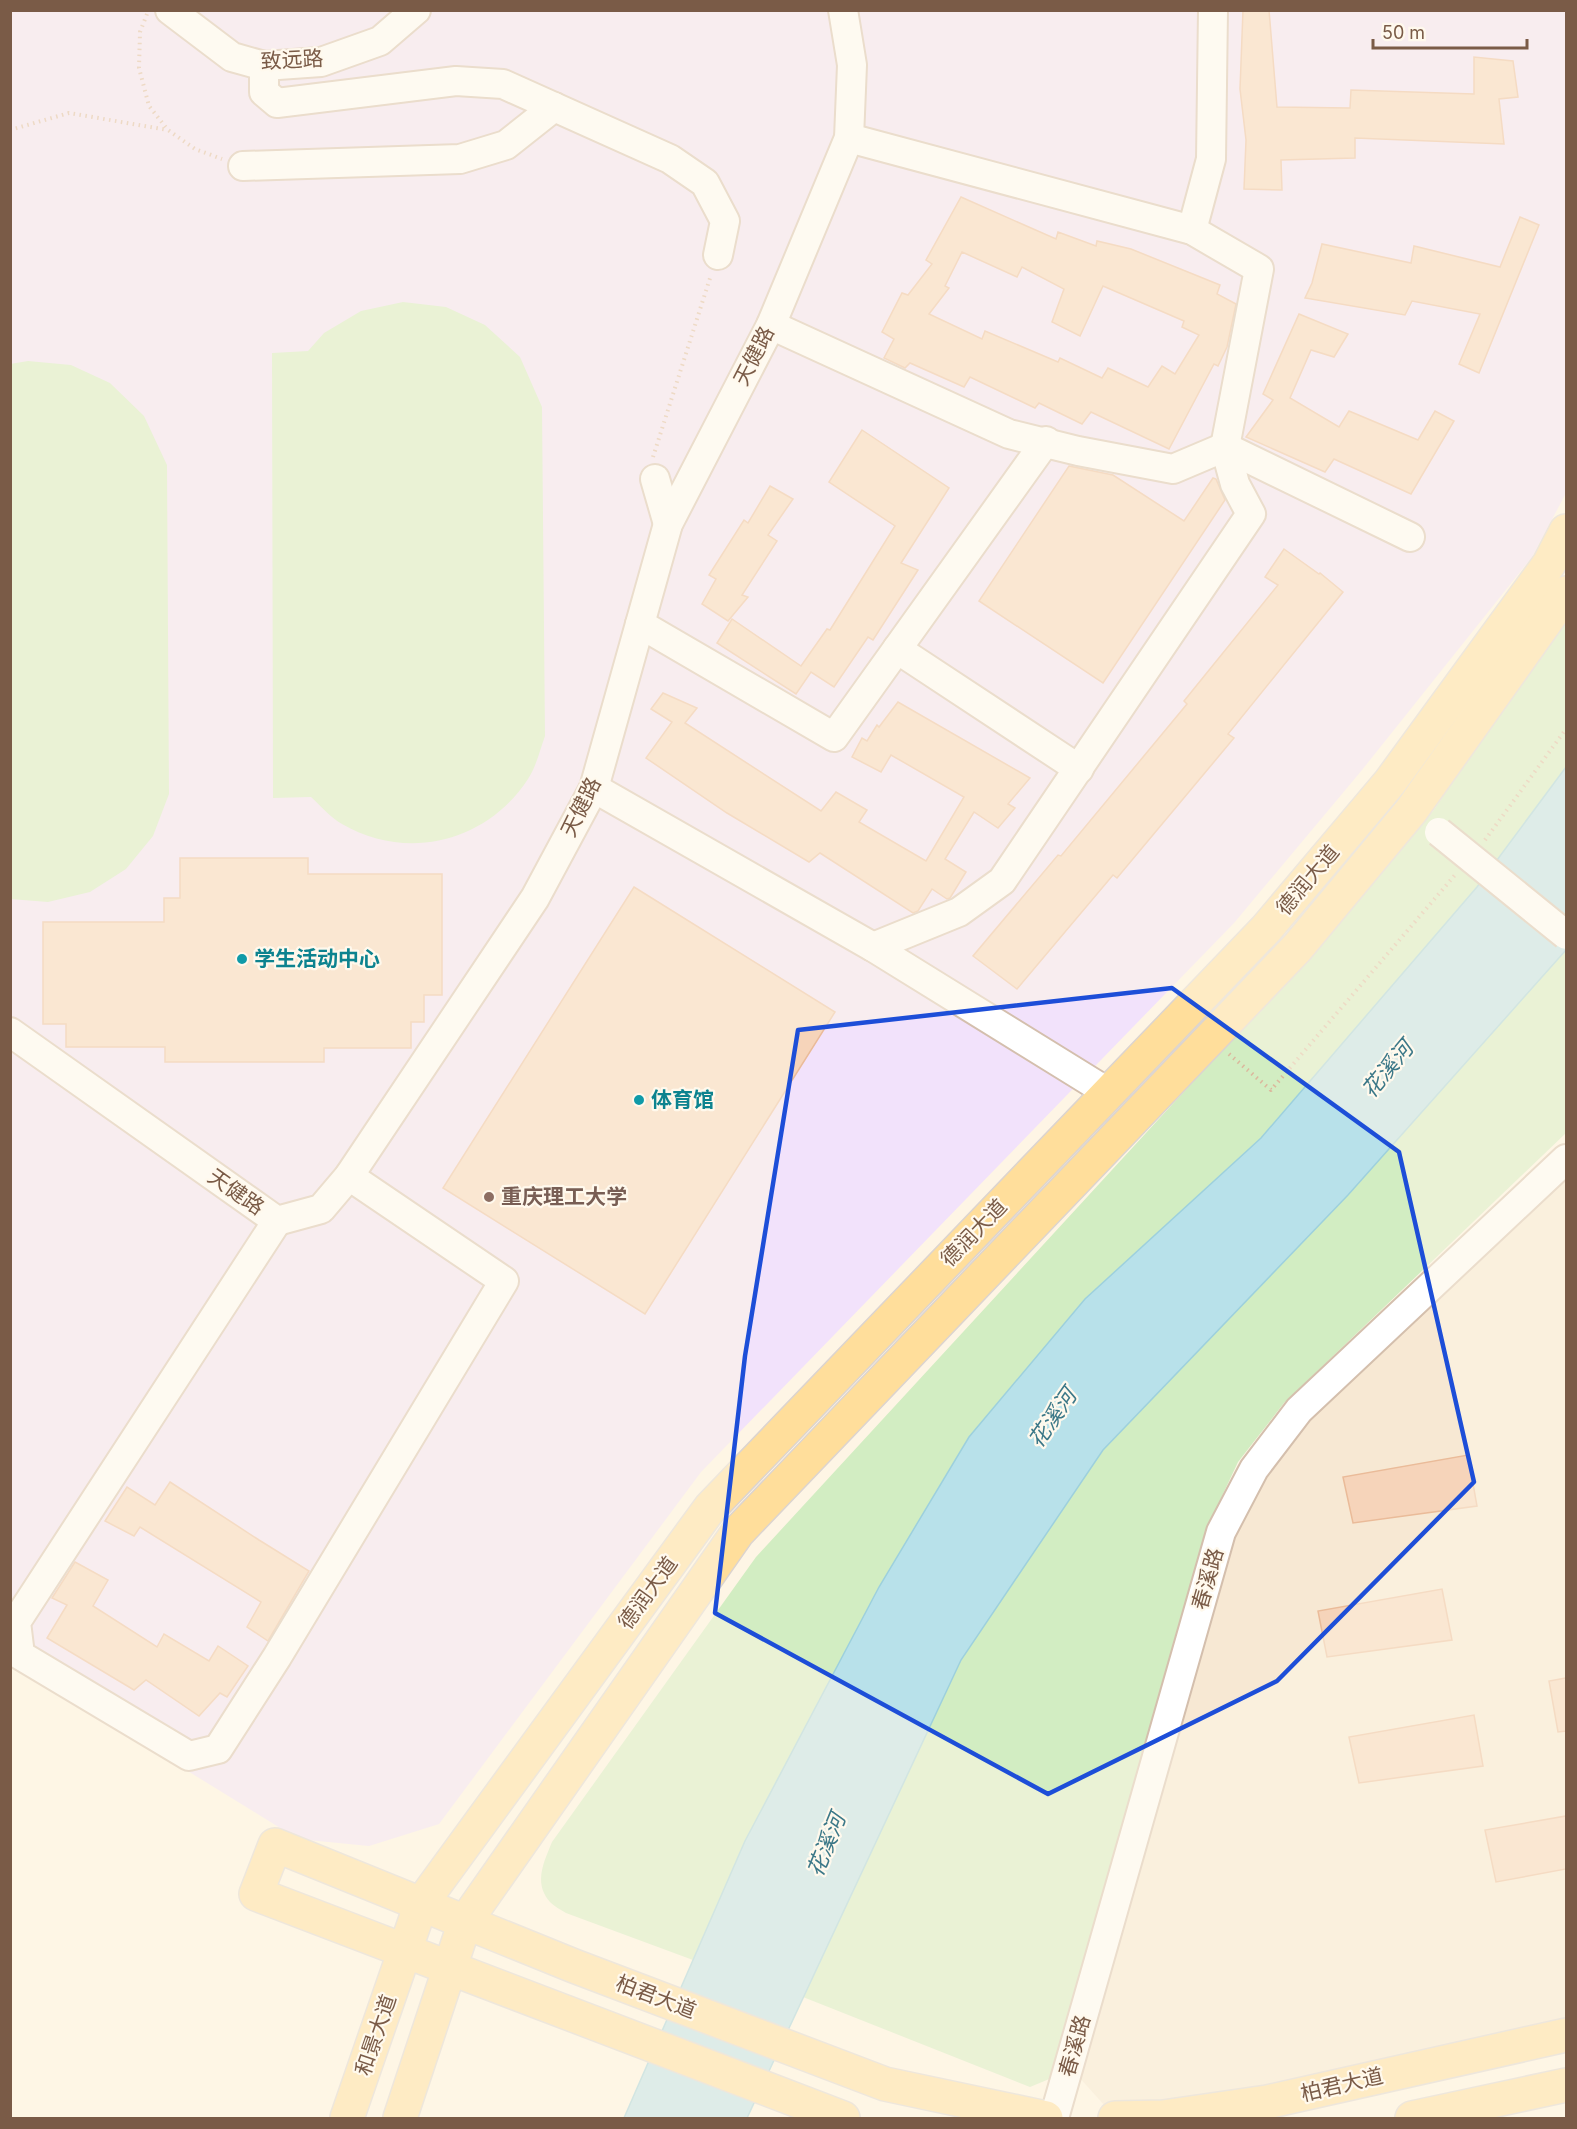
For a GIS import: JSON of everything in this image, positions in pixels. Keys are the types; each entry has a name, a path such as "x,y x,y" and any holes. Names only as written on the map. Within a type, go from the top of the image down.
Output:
{"main road":[{"name":"德润大道","path":"405,1951 421,1904 710,1508 1266,929 1390,782 1549,564 1566,531"},
{"name":"德润大道","path":"449,1968 465,1922 738,1532 1297,948 1411,811 1566,593"},
{"name":"柏君大道","path":"405,1951 256,1894 275,1845 574,1966 885,2084 1046,2118"},
{"path":"405,1951 843,2118"},
{"name":"和景大道","path":"347,2118 405,1951"},
{"path":"400,2118 449,1968"},
{"name":"柏君大道","path":"1115,2118 1162,2117 1267,2102 1566,2035"},
{"path":"1412,2118 1566,2085"}],"street":[{"name":"致远路","path":"170,10 232,57 264,66 321,62 370,44 380,40 416,10"},
{"name":"天健路","path":"10,1032 277,1221 321,1209 349,1176 535,898 594,788 668,524 771,325 849,138 852,65 843,10"},
{"path":"1192,230 1211,159 1213,10"},
{"path":"264,66 264,92 277,103 456,81 503,84 670,159 705,183 725,221 718,255"},
{"path":"243,166 460,159 506,145 554,107"},
{"path":"849,138 1192,230 1259,269 1225,447 1235,484 1251,514 1002,881 959,912 873,947"},
{"path":"771,325 1009,434 1046,441 1078,451 1173,468 1225,447 1410,537"},
{"path":"640,624 834,737 1046,441"},
{"path":"655,479 668,524"},
{"path":"897,649 1079,769"},
{"path":"594,788 873,947 1108,1093"},
{"path":"1411,811 1566,935"},
{"name":"春溪路","path":"1054,2118 1221,1532 1254,1470 1299,1410 1566,1159"},
{"path":"277,1221 16,1622 20,1654 189,1756 218,1749 277,1657 504,1281 349,1176"}],"path":[{"path":"149,10 140,32 139,68 149,106 168,130 195,149 243,166"},
{"path":"10,129 69,113 168,130"},
{"path":"655,479 653,455 718,255"},
{"path":"1478,849 1566,729"},
{"path":"1223,1049 1271,1090 1463,866"}],"highlighted area":[{"path":"1172,988 1399,1152 1474,1482 1277,1681 1048,1794 715,1613 745,1356 798,1030"}],"shaded area":[{"name":"重庆理工大学","path":"10,11 1566,11 1566,493 1532,557 1362,770 1234,923 701,1472 439,1824 369,1846 298,1839 11,1662"},
{"path":"1566,1176 1566,2021 1268,2089 1160,2106 1105,2106 1078,2076 1231,1536 1265,1471 1311,1415"}],"green space":[{"path":"403,302 446,307 485,325 520,357 542,407 545,736 536,764 528,779 511,801 491,818 468,831 444,839 419,843 393,842 367,836 342,824 311,797 273,798 272,353 308,351 324,333 361,311"},
{"path":"28,361 71,365 110,383 144,416 167,465 169,794 153,836 126,869 90,892 48,902 10,899 10,364"},
{"path":"1566,616 1566,767 1477,887 1261,1138 1085,1299 745,1841 693,1960 566,1913 553,1905 545,1895 541,1880 543,1865 552,1842 756,1557 1306,959 1433,811"},
{"path":"1566,950 1566,1133 1284,1403 1238,1462 1208,1526 1054,2077 1030,2087 803,1997 961,1660 1103,1450 1348,1195"}],"water":[{"name":"花溪河","path":"1566,767 1566,950 1348,1195 1103,1450 961,1660 747,2118 624,2118 745,1841 879,1587 969,1437 1085,1299 1261,1138 1477,887"}],"building":[{"path":"1243,10 1269,10 1277,107 1350,108 1351,90 1474,94 1474,57 1513,61 1518,97 1499,99 1504,144 1355,138 1355,158 1281,160 1282,190 1244,189 1246,140 1240,89"},
{"path":"961,197 1056,239 1058,232 1096,246 1097,241 1131,249 1220,285 1217,294 1236,304 1227,347 1218,366 1214,364 1169,449 1091,412 1082,424 1039,403 1035,408 970,377 964,387 910,363 905,368 884,358 894,339 882,332 902,293 908,295 932,264 926,260","holes":["962,252 1017,277 1022,267 1064,289 1052,322 1080,336 1103,286 1184,321 1182,327 1199,335 1175,374 1162,366 1148,387 1108,368 1102,378 1060,358 1058,362 985,331 982,339 929,314 949,288 945,286"]},
{"path":"1520,217 1539,225 1479,373 1459,364 1480,314 1412,301 1405,315 1305,298 1312,283 1322,244 1411,263 1414,246 1500,267"},
{"path":"1299,314 1348,334 1334,357 1311,350 1290,398 1339,427 1349,411 1418,440 1435,411 1454,421 1411,494 1334,459 1325,472 1246,437 1273,400 1263,394"},
{"path":"862,430 949,488 901,563 918,570 873,640 868,637 834,687 811,672 796,694 717,643 732,619 801,666 827,629 830,630 895,526 829,482"},
{"path":"1069,466 1113,475 1184,521 1213,478 1216,479 1225,500 1103,683 979,601"},
{"path":"770,486 793,499 768,535 777,541 742,595 748,597 728,621 702,604 716,579 709,575 744,520 748,523"},
{"path":"1284,549 1320,573 1343,592 1228,734 1234,738 1117,878 1113,875 1017,989 973,956 1058,855 1061,856 1187,704 1184,701 1278,585 1265,577"},
{"path":"663,693 697,708 685,723 821,811 836,792 867,810 859,822 926,861 964,797 891,755 881,772 852,757 862,738 867,741 877,725 879,727 898,702 1030,778 1008,804 1015,808 998,828 974,812 945,859 966,872 950,898 947,899 932,889 918,911 913,913 820,853 809,862 727,813 646,758 672,722 651,709"},
{"name":"学生活动中心","path":"180,858 308,858 308,874 442,874 442,995 424,995 424,1022 411,1022 411,1048 324,1048 324,1062 165,1062 165,1047 66,1047 66,1024 43,1024 43,922 164,922 164,898 180,898"},
{"name":"体育馆","path":"634,887 835,1012 645,1314 443,1188"},
{"path":"1468,1455 1477,1506 1353,1523 1343,1477"},
{"path":"170,1482 309,1571 268,1641 247,1627 261,1602 140,1527 134,1536 105,1521 127,1487 155,1505"},
{"path":"75,1562 108,1580 93,1606 157,1647 164,1634 209,1661 218,1646 248,1666 227,1697 220,1693 199,1716 146,1680 134,1690 47,1638 67,1605 52,1598"},
{"path":"1442,1589 1452,1640 1327,1657 1318,1611"},
{"path":"1566,1678 1566,1731 1558,1732 1549,1681"},
{"path":"1474,1715 1483,1766 1359,1783 1349,1737"},
{"path":"1566,1816 1566,1869 1496,1882 1485,1830"}],"place":[{"name":"学生活动中心","path":"242,959"},
{"name":"体育馆","path":"639,1100"},
{"name":"重庆理工大学","path":"489,1197"}]}
